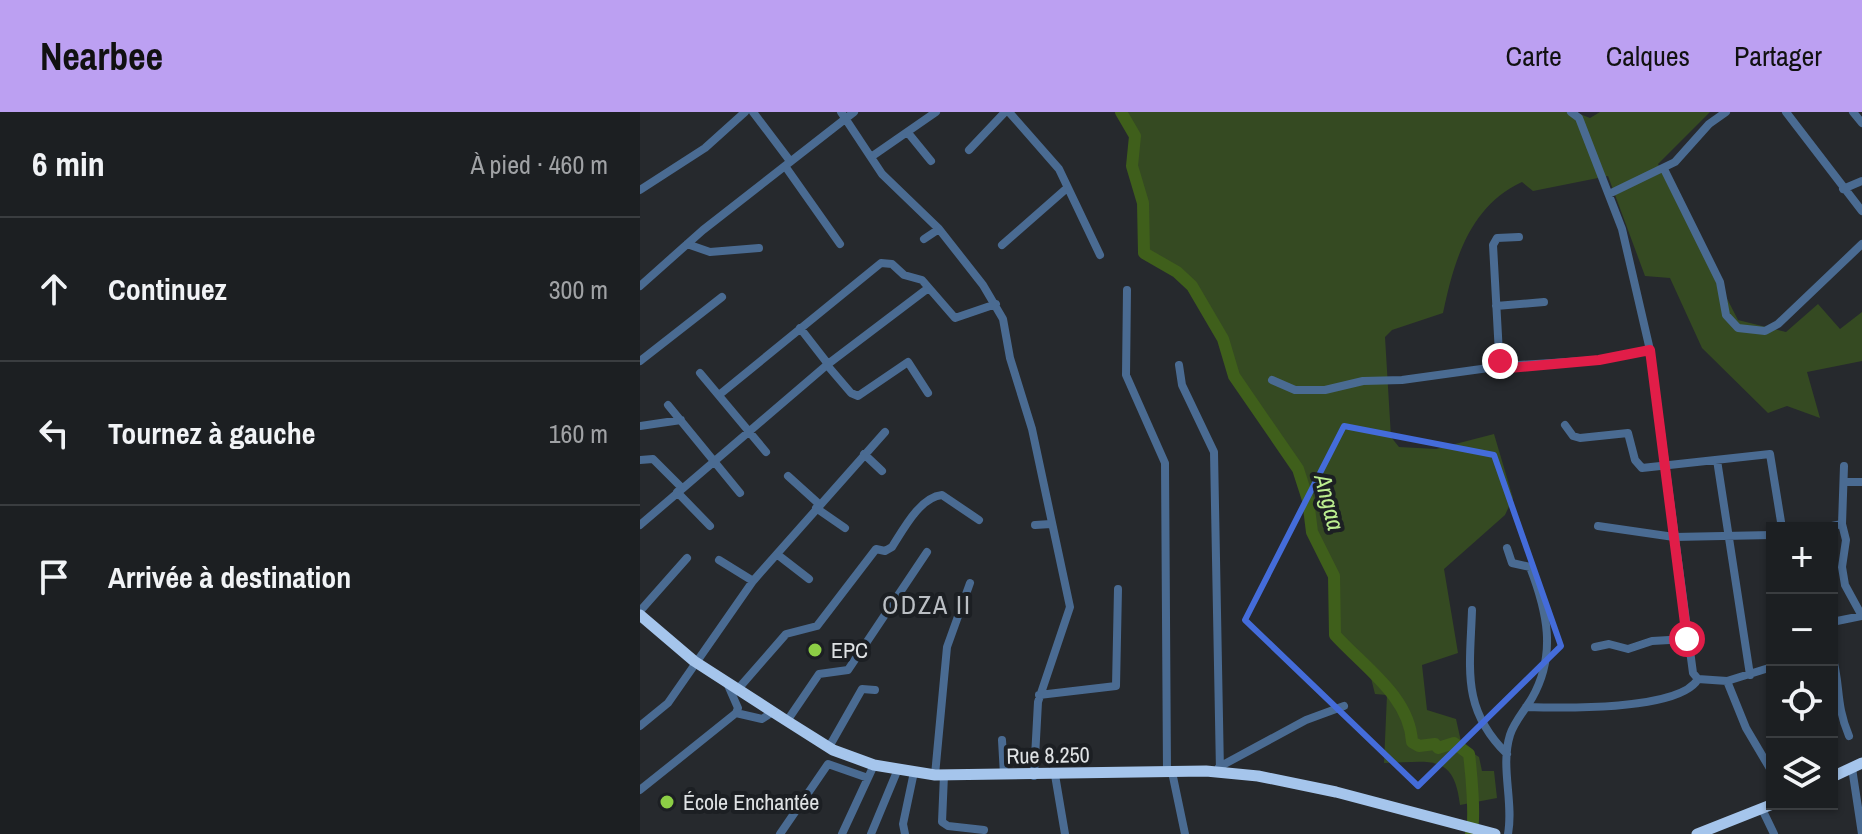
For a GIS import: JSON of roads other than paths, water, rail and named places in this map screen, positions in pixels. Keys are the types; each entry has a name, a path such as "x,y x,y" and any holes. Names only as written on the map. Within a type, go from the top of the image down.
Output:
{"highway":[{"name":"Rue 8.250","path":"640,613 694,661 829,747 874,765 939,775 1034,776 1220,770 1336,792 1495,834"},
{"path":"1838,774 1857,766"},
{"path":"1702,833 1766,807"}],"street":[{"path":"640,190 705,148 745,112"},
{"path":"753,112 840,244"},
{"path":"640,286 843,116 854,112"},
{"path":"871,157 909,134 936,112"},
{"path":"969,150 1009,112 1059,169 1100,255"},
{"path":"1609,194 1651,171 1664,169 1726,112"},
{"path":"1786,112 1862,211"},
{"path":"1853,112 1862,123"},
{"path":"1577,114 1622,229 1650,350 1693,673 1698,679 1727,681 1766,670"},
{"path":"843,116 882,174 939,229 996,304 1003,319 1010,358 1032,429 1070,611 1039,695 1033,742 1034,776"},
{"path":"909,134 931,161"},
{"path":"1664,169 1720,282 1726,315 1738,328 1765,331 1778,324 1862,244"},
{"path":"1843,189 1862,181"},
{"path":"1002,245 1067,188"},
{"path":"924,239 939,229"},
{"path":"1503,366 1499,354 1493,245 1497,238 1519,237"},
{"path":"687,244 710,252 759,248"},
{"path":"719,395 881,263 892,264 904,275 922,280 955,318 996,304"},
{"path":"641,521 827,364 927,289"},
{"path":"1127,290 1126,375 1165,463 1169,772 1185,834"},
{"path":"640,361 722,297"},
{"path":"1496,306 1544,302"},
{"path":"800,328 827,364 858,396 900,364 908,362 928,393"},
{"path":"1272,380 1295,390 1325,390 1363,381 1402,380 1503,366 1585,362 1650,350"},
{"path":"1179,365 1182,385 1214,452 1220,770 1306,720 1344,706"},
{"path":"700,373 766,452"},
{"path":"668,405 740,493"},
{"path":"640,426 681,420"},
{"path":"1565,425 1573,436 1580,438 1628,433 1638,464 1649,469 1772,456 1781,522"},
{"path":"640,726 668,703 694,661 713,641 753,581 885,432"},
{"path":"864,454 882,471"},
{"path":"640,460 653,459 710,526"},
{"path":"1717,460 1750,675"},
{"path":"1838,621 1862,616 1845,585 1842,562 1846,534 1842,524 1844,466"},
{"path":"788,476 845,528"},
{"path":"1844,482 1862,482"},
{"path":"640,790 736,713 738,708 733,686 786,634 817,626 873,552 892,547 915,514 935,496 942,495 979,520"},
{"path":"1035,525 1051,524"},
{"path":"1838,525 1842,524"},
{"path":"1598,526 1674,537 1766,535"},
{"path":"1507,548 1512,563 1530,567 1542,597 1549,637 1542,676 1509,736 1507,754 1511,814 1508,834"},
{"path":"787,721 819,674 848,670 927,552"},
{"path":"778,555 809,579"},
{"path":"640,613 687,558"},
{"path":"719,560 753,581"},
{"path":"970,583 947,647 939,775 942,822 948,826 984,830"},
{"path":"1039,695 1116,686 1118,589"},
{"path":"1472,610 1471,698 1487,731 1507,754"},
{"path":"1595,647 1609,644 1628,649 1652,641 1687,639"},
{"path":"1835,666 1839,678 1838,710 1849,736"},
{"path":"1526,707 1591,709 1619,706 1690,689 1698,679"},
{"path":"1727,681 1746,728 1766,762"},
{"path":"829,747 862,689 875,690"},
{"path":"736,713 762,719 773,712"},
{"path":"1002,740 1004,775"},
{"path":"780,834 828,764 868,778"},
{"path":"842,834 874,765"},
{"path":"1857,766 1862,834"},
{"path":"871,834 898,769"},
{"path":"905,834 903,824 914,772"},
{"path":"1055,775 1065,834"},
{"path":"1769,810 1774,834"}],"waterway":[{"name":"Angaa","path":"1121,112 1135,136 1132,166 1143,203 1144,253 1177,272 1192,286 1223,339 1234,376 1298,469 1308,500 1312,532 1334,576 1335,635 1394,697 1403,711 1412,742 1419,746 1435,744 1438,748 1454,743 1469,754 1473,807 1471,834"}],"place":[{"name":"EPC","path":"815,650"},
{"name":"École Enchantée","path":"667,802"}],"district":[{"name":"ODZA II","path":"927,604"}]}
